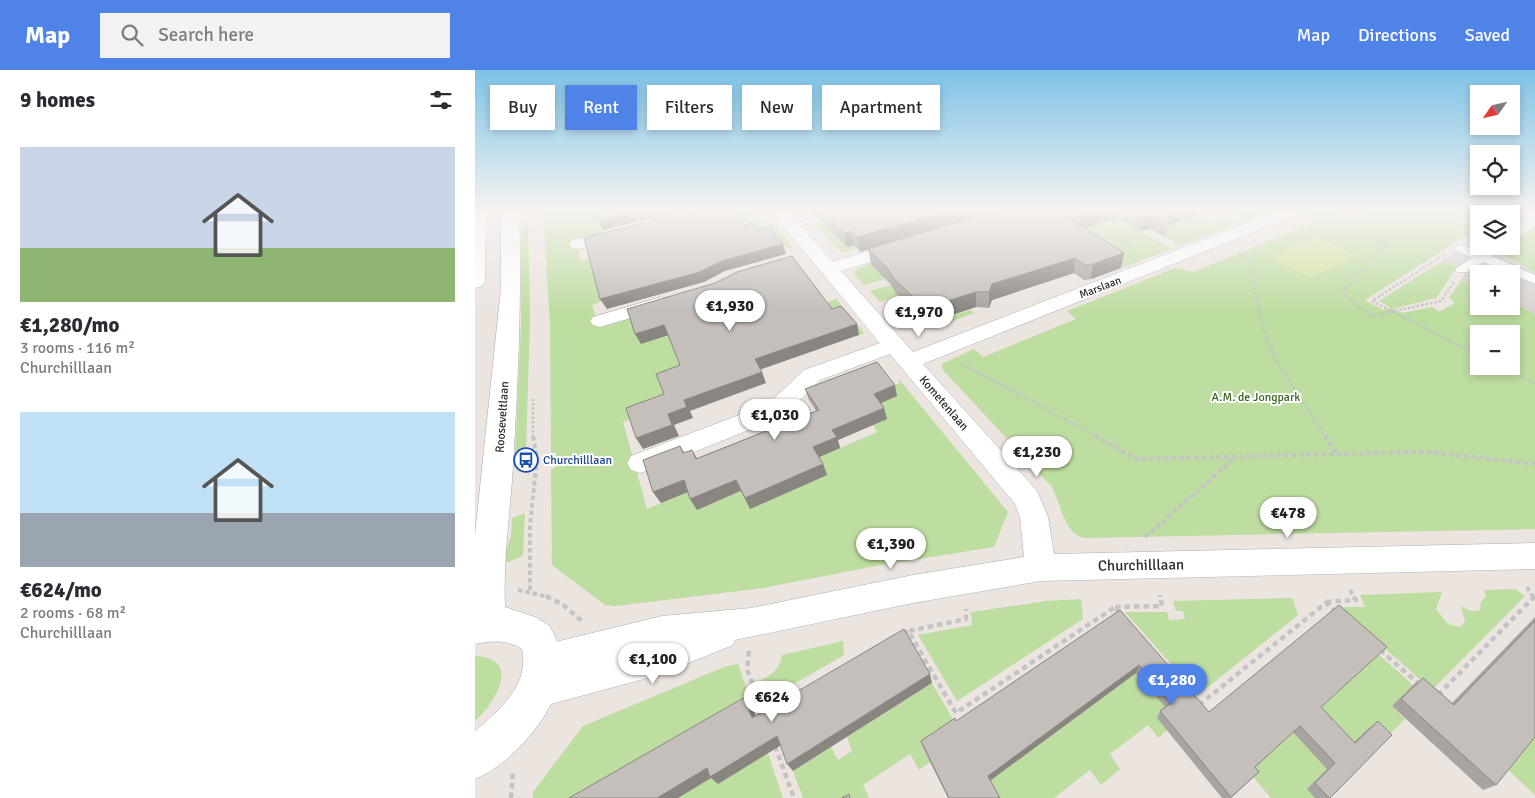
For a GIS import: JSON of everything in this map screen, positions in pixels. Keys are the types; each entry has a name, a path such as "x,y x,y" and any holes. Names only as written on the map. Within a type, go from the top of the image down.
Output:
{"main road":[{"path":"475,282 476,244"},
{"name":"Rooseveltlaan","path":"482,626 498,469 511,288 510,244"},
{"path":"475,758 500,738 521,714 540,676 537,638 518,625 482,626"}],"street":[{"name":"Kometenlaan","path":"800,244 806,256 828,269 1027,499 1034,516 1041,568"},
{"path":"828,269 910,244"},
{"name":"Marslaan","path":"901,353 943,348 1210,244"},
{"path":"1454,251 1470,251"},
{"path":"1462,269 1485,255"},
{"path":"1497,255 1535,280"},
{"path":"601,321 675,299"},
{"path":"640,463 776,410 812,375 901,353"},
{"name":"Churchilllaan","path":"540,676 659,658 751,623 913,589 1041,568 1535,556"}],"path":[{"path":"1125,244 1140,253"},
{"path":"1224,244 1246,256 1264,330 1274,357 1288,382 1338,454"},
{"path":"1384,244 1387,245 1341,293 1372,316 1441,301 1462,269"},
{"path":"1454,251 1372,301 1470,351"},
{"path":"943,348 953,359 1137,459 1427,452 1535,464"},
{"path":"1517,375 1535,384"},
{"path":"530,590 530,526 537,458 532,433 533,393"},
{"path":"1156,528 1237,457"},
{"path":"1428,692 1435,698 1535,598 1527,587"},
{"path":"1193,697 1199,705 1325,602 1356,600 1350,590"},
{"path":"908,631 956,713 1115,608 1162,606 1160,595"},
{"path":"1325,602 1340,615"},
{"path":"1115,608 1127,622"},
{"path":"900,636 908,631 966,619 966,609"},
{"path":"1377,647 1421,686"},
{"path":"747,669 766,721"},
{"path":"763,712 770,708"},
{"path":"772,738 794,798"},
{"path":"511,798 513,770"}],"green space":[{"path":"521,244 528,244 530,318 526,452 515,457 521,324"},
{"path":"545,244 576,244 581,261 613,253 638,244 751,244 592,305 598,325 629,316 669,334 821,305 836,299 864,333 859,335 844,316 670,405 623,422 647,509 690,491 697,510 877,432 873,425 886,419 876,405 890,387 900,383 898,378 1008,512 994,547 881,565 763,588 616,606 605,605 552,565 551,469 556,467 556,453 551,453 550,324"},
{"path":"784,244 790,244 792,247 787,248"},
{"path":"834,244 844,244 847,247 859,244 872,244 842,253"},
{"path":"1075,244 1163,244 1172,249 1121,268 1106,258"},
{"name":"A.M. de Jongpark","path":"1262,244 1453,244 1365,300 1383,310 1391,308 1379,301 1442,261 1457,267 1436,298 1393,309 1402,313 1432,307 1439,312 1455,303 1449,298 1461,280 1470,283 1470,315 1520,315 1520,307 1535,314 1535,529 1086,538 1078,536 1072,531 1064,518 1051,486 942,369 942,364 974,349 983,357 1076,319 1067,311 1175,268 1193,272"},
{"path":"1300,244 1332,244 1358,256 1310,278 1269,257"},
{"path":"1520,244 1535,244 1535,272 1502,255 1520,255"},
{"path":"883,260 885,279 864,285 854,274 858,268"},
{"path":"890,285 898,296 880,302 870,291"},
{"path":"970,310 974,313 932,329 927,323"},
{"path":"525,513 523,556 501,565 511,536 512,518"},
{"path":"1515,589 1525,596 1432,690 1338,607 1365,607 1360,595 1442,592 1436,609 1448,624 1460,627 1465,622 1461,606 1472,611 1480,610 1481,602 1486,596 1484,590"},
{"path":"1292,598 1298,615 1198,695 1125,612 1167,612 1169,620 1185,619 1183,611 1176,611 1173,601"},
{"path":"1081,599 1083,619 957,701 918,635 972,625 971,612 1046,601"},
{"path":"843,641 844,655 768,699 761,680 775,670 780,664 782,655"},
{"path":"1378,654 1413,685 1392,706 1405,719 1327,798 1271,798 1204,719 1264,759"},
{"path":"475,656 489,659 498,664 501,672 501,682 497,693 475,721"},
{"path":"738,664 752,705 704,733 768,753 783,798 533,798 533,792 583,726 724,667"},
{"path":"1163,671 1167,730 1158,738 1148,725 1110,754 1120,769 1101,785 1090,770 1054,798 998,798 957,727 1136,672"},
{"path":"932,683 956,725 922,748 930,762 919,770 910,754 863,785 869,798 803,798 793,771 831,747 838,760 852,751 847,737"},
{"path":"1535,727 1535,795 1504,766"}],"shaded area":[{"path":"1467,245 1470,245 1470,255 1501,255 1503,258 1519,265 1470,265 1470,283 1461,280 1467,270 1442,261"},
{"path":"1520,265 1535,272 1535,314 1520,307"}],"building":[{"path":"586,244 783,244 722,261 700,272 600,299"},
{"path":"885,244 1110,244 1124,253 1085,265 1075,258 992,284 989,292 976,292 925,308 894,279 888,269 868,249"},
{"path":"792,256 832,309 841,306 857,324 755,359 762,372 684,400 687,407 668,414 672,425 636,438 626,408 664,394 656,374 680,365 664,325 635,334 627,309 715,283 737,272"},
{"path":"877,362 895,385 874,394 884,408 832,430 837,437 813,447 823,464 745,498 736,480 690,499 684,480 653,492 643,460 680,446 683,453 692,450 696,459 819,410 805,389"},
{"path":"1339,605 1387,647 1321,707 1355,743 1378,721 1392,735 1330,798 1315,783 1335,763 1300,726 1255,767 1259,772 1231,797 1160,711 1171,703 1139,665 988,776 1000,798 949,798 921,741 955,718 956,721 1120,610 1209,712"},
{"path":"1535,621 1535,737 1496,785 1401,699 1423,678 1454,705"},
{"path":"904,629 930,674 787,764 777,736 710,777 707,768 657,798 569,798 745,697 752,718"},
{"path":"849,794 850,798 842,798"}],"place":[{"name":"Churchilllaan","path":"526,460"}]}
